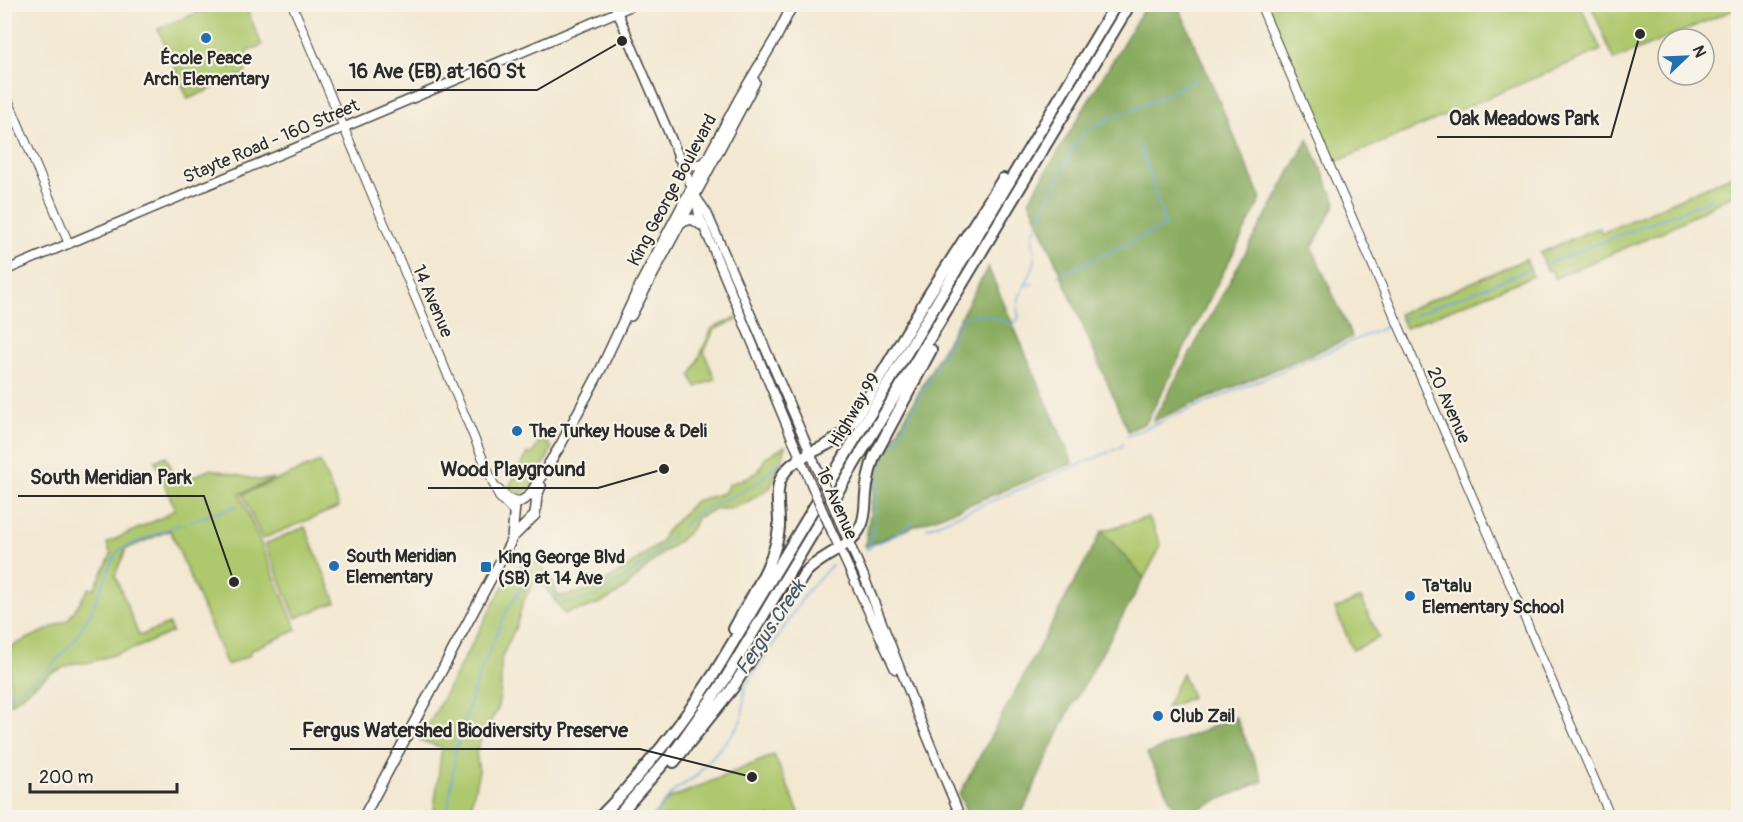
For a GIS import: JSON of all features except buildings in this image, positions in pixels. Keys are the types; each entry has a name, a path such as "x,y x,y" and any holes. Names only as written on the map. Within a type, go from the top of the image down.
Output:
{"highway":[{"name":"Highway 99","path":"599,818 630,785 676,729 704,690 1116,4"},
{"name":"Highway 99","path":"616,818 677,748 724,681 1130,4"},
{"path":"676,729 769,563 778,537 780,480 786,471 800,459 835,440 854,421 947,266 1080,64"},
{"path":"620,818 672,764 722,704 805,573 819,559 849,541 858,531 864,519 868,474 874,458 997,228"}],"main road":[{"name":"Stayte Road - 160 Street","path":"4,271 343,128 616,8 636,4"},
{"name":"King George Boulevard","path":"536,508 537,496 560,446 604,362 641,283 746,102 793,4"},
{"name":"16 Avenue","path":"616,8 678,157 694,192 707,213 771,366 849,541 961,818"},
{"name":"King George Boulevard","path":"604,362 644,294 682,222 705,162 777,36"},
{"path":"678,157 695,166 705,162"},
{"name":"16 Avenue","path":"694,192 699,215 800,459 919,717"},
{"path":"682,222 692,219 704,227"},
{"path":"724,274 736,280"},
{"path":"756,348 771,366"},
{"name":"King George Boulevard","path":"522,500 532,492 560,446"},
{"path":"363,818 512,538 533,518 536,508 531,502 522,500 515,505 512,538"},
{"path":"514,514 520,521 527,522"}],"street":[{"name":"14 Avenue","path":"292,4 499,497 514,514"},
{"name":"20 Avenue","path":"1260,4 1611,818"},
{"path":"4,90 69,244"},
{"path":"495,486 509,499 522,500"}],"green space":[{"name":"École Peace Arch Elementary","path":"217,4 245,5 262,45 248,51 245,74 188,99 158,29"},
{"path":"1146,5 1178,5 1261,199 1146,423 1128,431 1029,200"},
{"path":"1266,5 1580,5 1601,50 1333,163"},
{"path":"1591,5 1737,5 1738,8 1693,27 1656,27 1656,42 1614,60"},
{"path":"1308,139 1336,203 1312,248 1352,337 1153,421"},
{"path":"1738,173 1738,192 1660,233 1555,278 1552,271 1547,270 1540,253 1599,227 1602,233"},
{"path":"1526,259 1533,276 1405,328 1399,314"},
{"path":"988,267 1073,463 865,546 876,470"},
{"path":"736,318 737,320 714,330 704,352 715,379 696,387 691,376 712,328"},
{"path":"536,438 545,440 552,448 528,489 514,494 507,490 528,453 532,455 540,440"},
{"path":"785,446 771,487 746,503 729,509 715,509 697,518 680,540 658,557 635,580 603,602 564,614 544,584 534,582 523,602 517,624 501,659 501,689 497,711 483,733 476,753 479,771 472,800 472,817 433,817 442,747 420,741 509,575 527,562 534,562 546,570 558,596 587,590 600,584 625,569 661,542 665,533 695,501 724,493 729,484 757,473 766,457"},
{"path":"166,456 178,483 211,469 258,480 274,479 240,494 297,630 251,650 249,656 227,665 170,530 126,549 115,575 139,636 169,624 172,632 136,648 87,663 74,663 51,673 10,704 10,647 68,620 89,588 94,589 111,555 107,543 175,509 155,461"},
{"path":"320,462 339,507 262,539 243,494"},
{"path":"1149,517 1161,546 1144,578 1102,531"},
{"path":"305,527 336,602 296,618 265,544"},
{"path":"1102,531 1144,578 1067,715 1020,817 969,817 959,795"},
{"path":"1361,598 1379,638 1353,650 1335,609"},
{"path":"1182,673 1192,697 1166,708"},
{"path":"1236,717 1263,781 1179,817 1147,754"},
{"path":"774,755 801,817 652,817 669,799"}],"waterway":[{"path":"1034,251 1035,228 1072,149 1087,130 1195,80"},
{"path":"1058,276 1165,226 1140,146"},
{"path":"1544,265 1712,199"},
{"path":"894,445 960,322 979,314 1011,324 1015,323 1019,317 1018,302 1034,264 1035,256"},
{"path":"1401,320 1529,270"},
{"path":"1026,285 1033,284"},
{"path":"1127,436 1393,324"},
{"path":"927,528 1121,447 1122,444"},
{"path":"867,550 875,521 878,474 885,454"},
{"path":"681,529 707,507 758,482 783,460"},
{"path":"191,521 237,506"},
{"path":"4,700 47,671 74,641 92,610 119,550 175,526 185,524"},
{"path":"868,549 912,524"},
{"path":"549,593 563,603 593,596 639,567 674,534"},
{"name":"Fergus Creek","path":"651,818 675,790 695,777 733,733 742,720 745,688 808,590 832,565"},
{"path":"447,818 456,749 477,680 506,612 519,591 531,585"}],"place":[{"name":"Oak Meadows Park","path":"1640,34"},
{"name":"École Peace Arch Elementary","path":"206,38"},
{"name":"16 Ave (EB) at 160 St","path":"622,41"},
{"name":"The Turkey House & Deli","path":"517,431"},
{"name":"Wood Playground","path":"664,469"},
{"name":"South Meridian Elementary","path":"334,566"},
{"name":"King George Blvd (SB) at 14 Ave","path":"486,567"},
{"name":"South Meridian Park","path":"234,582"},
{"name":"Ta'talu Elementary School","path":"1410,596"},
{"name":"Club Zail","path":"1158,716"},
{"name":"Fergus Watershed Biodiversity Preserve","path":"752,777"}]}
